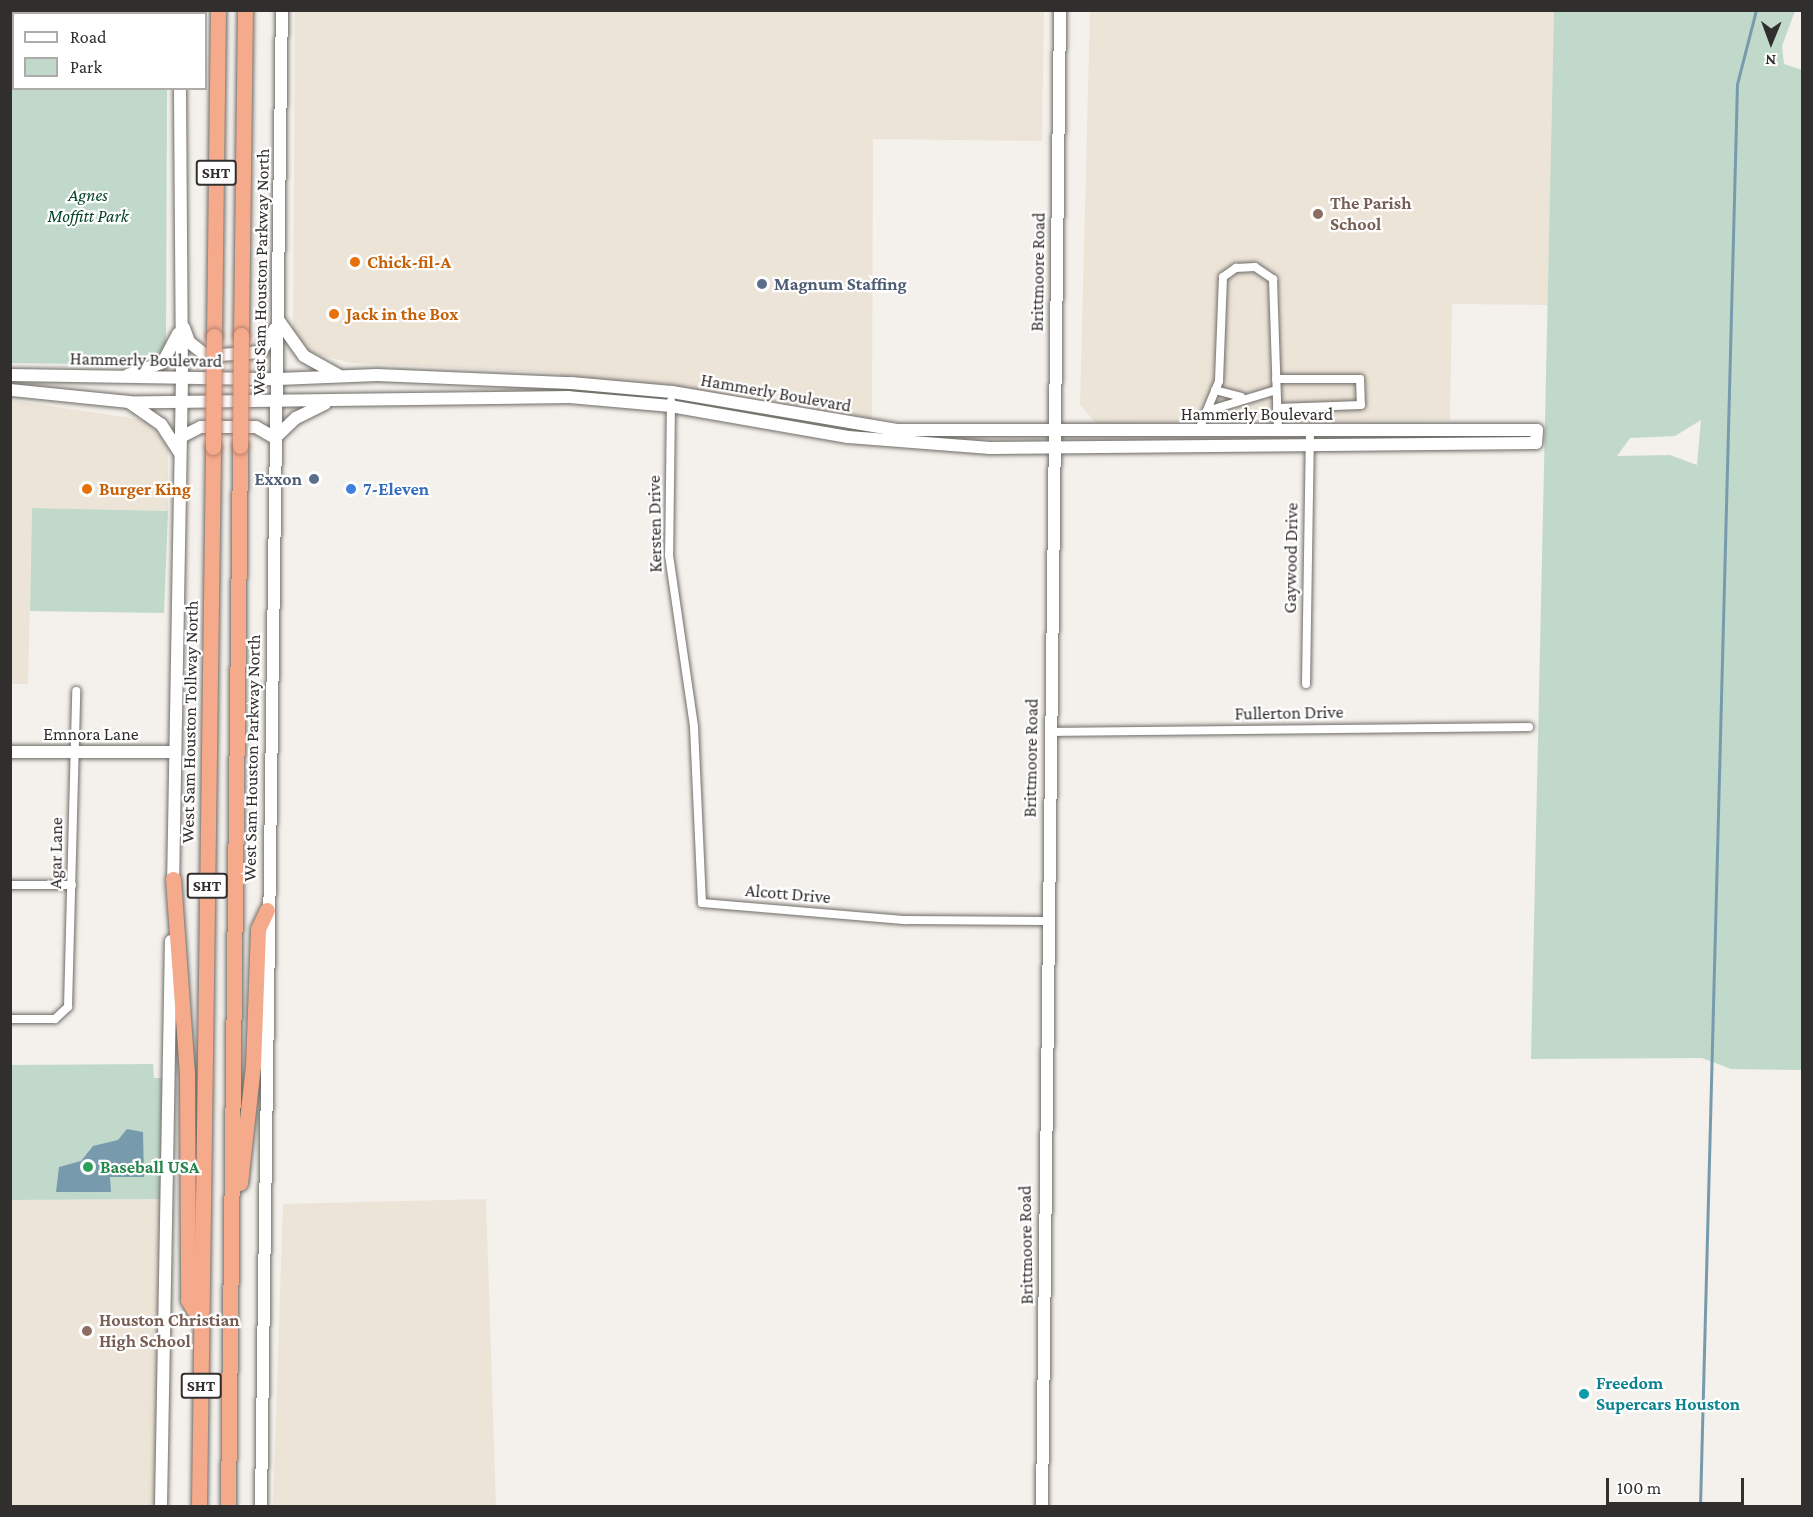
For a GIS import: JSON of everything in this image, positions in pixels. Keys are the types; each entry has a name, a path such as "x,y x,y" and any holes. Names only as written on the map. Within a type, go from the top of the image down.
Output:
{"highway":[{"name":"West Sam Houston Tollway North","path":"199,1506 219,10"},
{"name":"SHT","path":"228,1506 245,10"},
{"path":"173,879 187,1072 188,1300 202,1324"},
{"path":"230,1275 253,1066 258,929 267,910"}],"main road":[{"name":"West Sam Houston Parkway North","path":"261,1506 267,910 279,320 282,10"},
{"name":"Brittmoore Road","path":"1042,1506 1046,921 1060,10"},
{"path":"160,1506 173,879 172,752 182,379 180,90"},
{"path":"182,324 189,342 207,356 251,355 269,344 279,320"},
{"path":"279,320 304,356 340,376"},
{"path":"116,379 163,362 182,324"},
{"name":"Hammerly Boulevard","path":"10,375 116,379 278,379 340,376 672,392 860,426 1053,433 1427,431 1536,437 1428,444 1309,446 1053,447 893,443 671,406 570,397 181,403 129,402 10,390"},
{"path":"181,437 201,427 256,427 275,438 301,414 330,401"},
{"path":"129,402 161,424 179,452"},
{"path":"1427,431 1428,444"},
{"path":"1216,446 1217,432"},
{"name":"Emnora Lane","path":"10,752 172,752"}],"street":[{"path":"1198,432 1215,390 1223,278 1236,268 1255,267 1273,279 1278,432"},
{"path":"1276,379 1360,379 1361,405 1277,408"},
{"path":"1215,390 1241,397"},
{"path":"1207,411 1241,397 1276,390"},
{"name":"Kersten Drive","path":"672,392 669,555 694,727"},
{"name":"Gaywood Drive","path":"1306,684 1310,432"},
{"name":"Agar Lane","path":"10,1019 63,1014 70,996 76,691"},
{"name":"Alcott Drive","path":"694,727 702,903 906,920 1046,921"},
{"name":"Fullerton Drive","path":"1049,732 1529,727"},
{"path":"10,885 72,885"}],"shaded area":[{"path":"295,11 1044,11 1042,141 873,139 872,427 672,392 560,383 560,373 351,363 309,352 293,330"},
{"name":"The Parish School","path":"1090,11 1554,11 1548,305 1452,304 1450,420 1096,423 1080,405"},
{"path":"10,400 145,420 168,445 168,511 32,508 28,684 11,684"},
{"name":"Houston Christian High School","path":"165,1199 161,1506 11,1506 10,1200"},
{"path":"486,1199 496,1506 273,1506 283,1204"}],"green space":[{"name":"Agnes Moffitt Park","path":"11,11 167,11 12,12 12,90 167,90 166,352 150,365 11,363"},
{"path":"1554,11 1795,11 1782,46 1784,64 1802,70 1802,1070 1731,1069 1702,1058 1531,1059","holes":["1701,420 1697,465 1670,455 1617,456 1630,438 1675,436"]},
{"path":"32,508 168,511 164,613 30,611"},
{"name":"Baseball USA","path":"153,1064 154,1078 168,1078 165,1199 11,1200 10,1065"}],"water":[{"path":"127,1129 143,1132 144,1177 110,1177 111,1192 56,1192 59,1167 81,1161 93,1146 118,1140"}],"waterway":[{"path":"1700,1506 1737,84 1756,10"}],"place":[{"name":"The Parish School","path":"1318,214"},
{"name":"Chick-fil-A","path":"355,262"},
{"name":"Magnum Staffing","path":"762,284"},
{"name":"Jack in the Box","path":"334,314"},
{"name":"Exxon","path":"314,479"},
{"name":"Burger King","path":"87,489"},
{"name":"7-Eleven","path":"351,489"},
{"name":"Baseball USA","path":"88,1167"},
{"name":"Houston Christian High School","path":"87,1331"},
{"name":"Freedom Supercars Houston","path":"1584,1394"}]}
